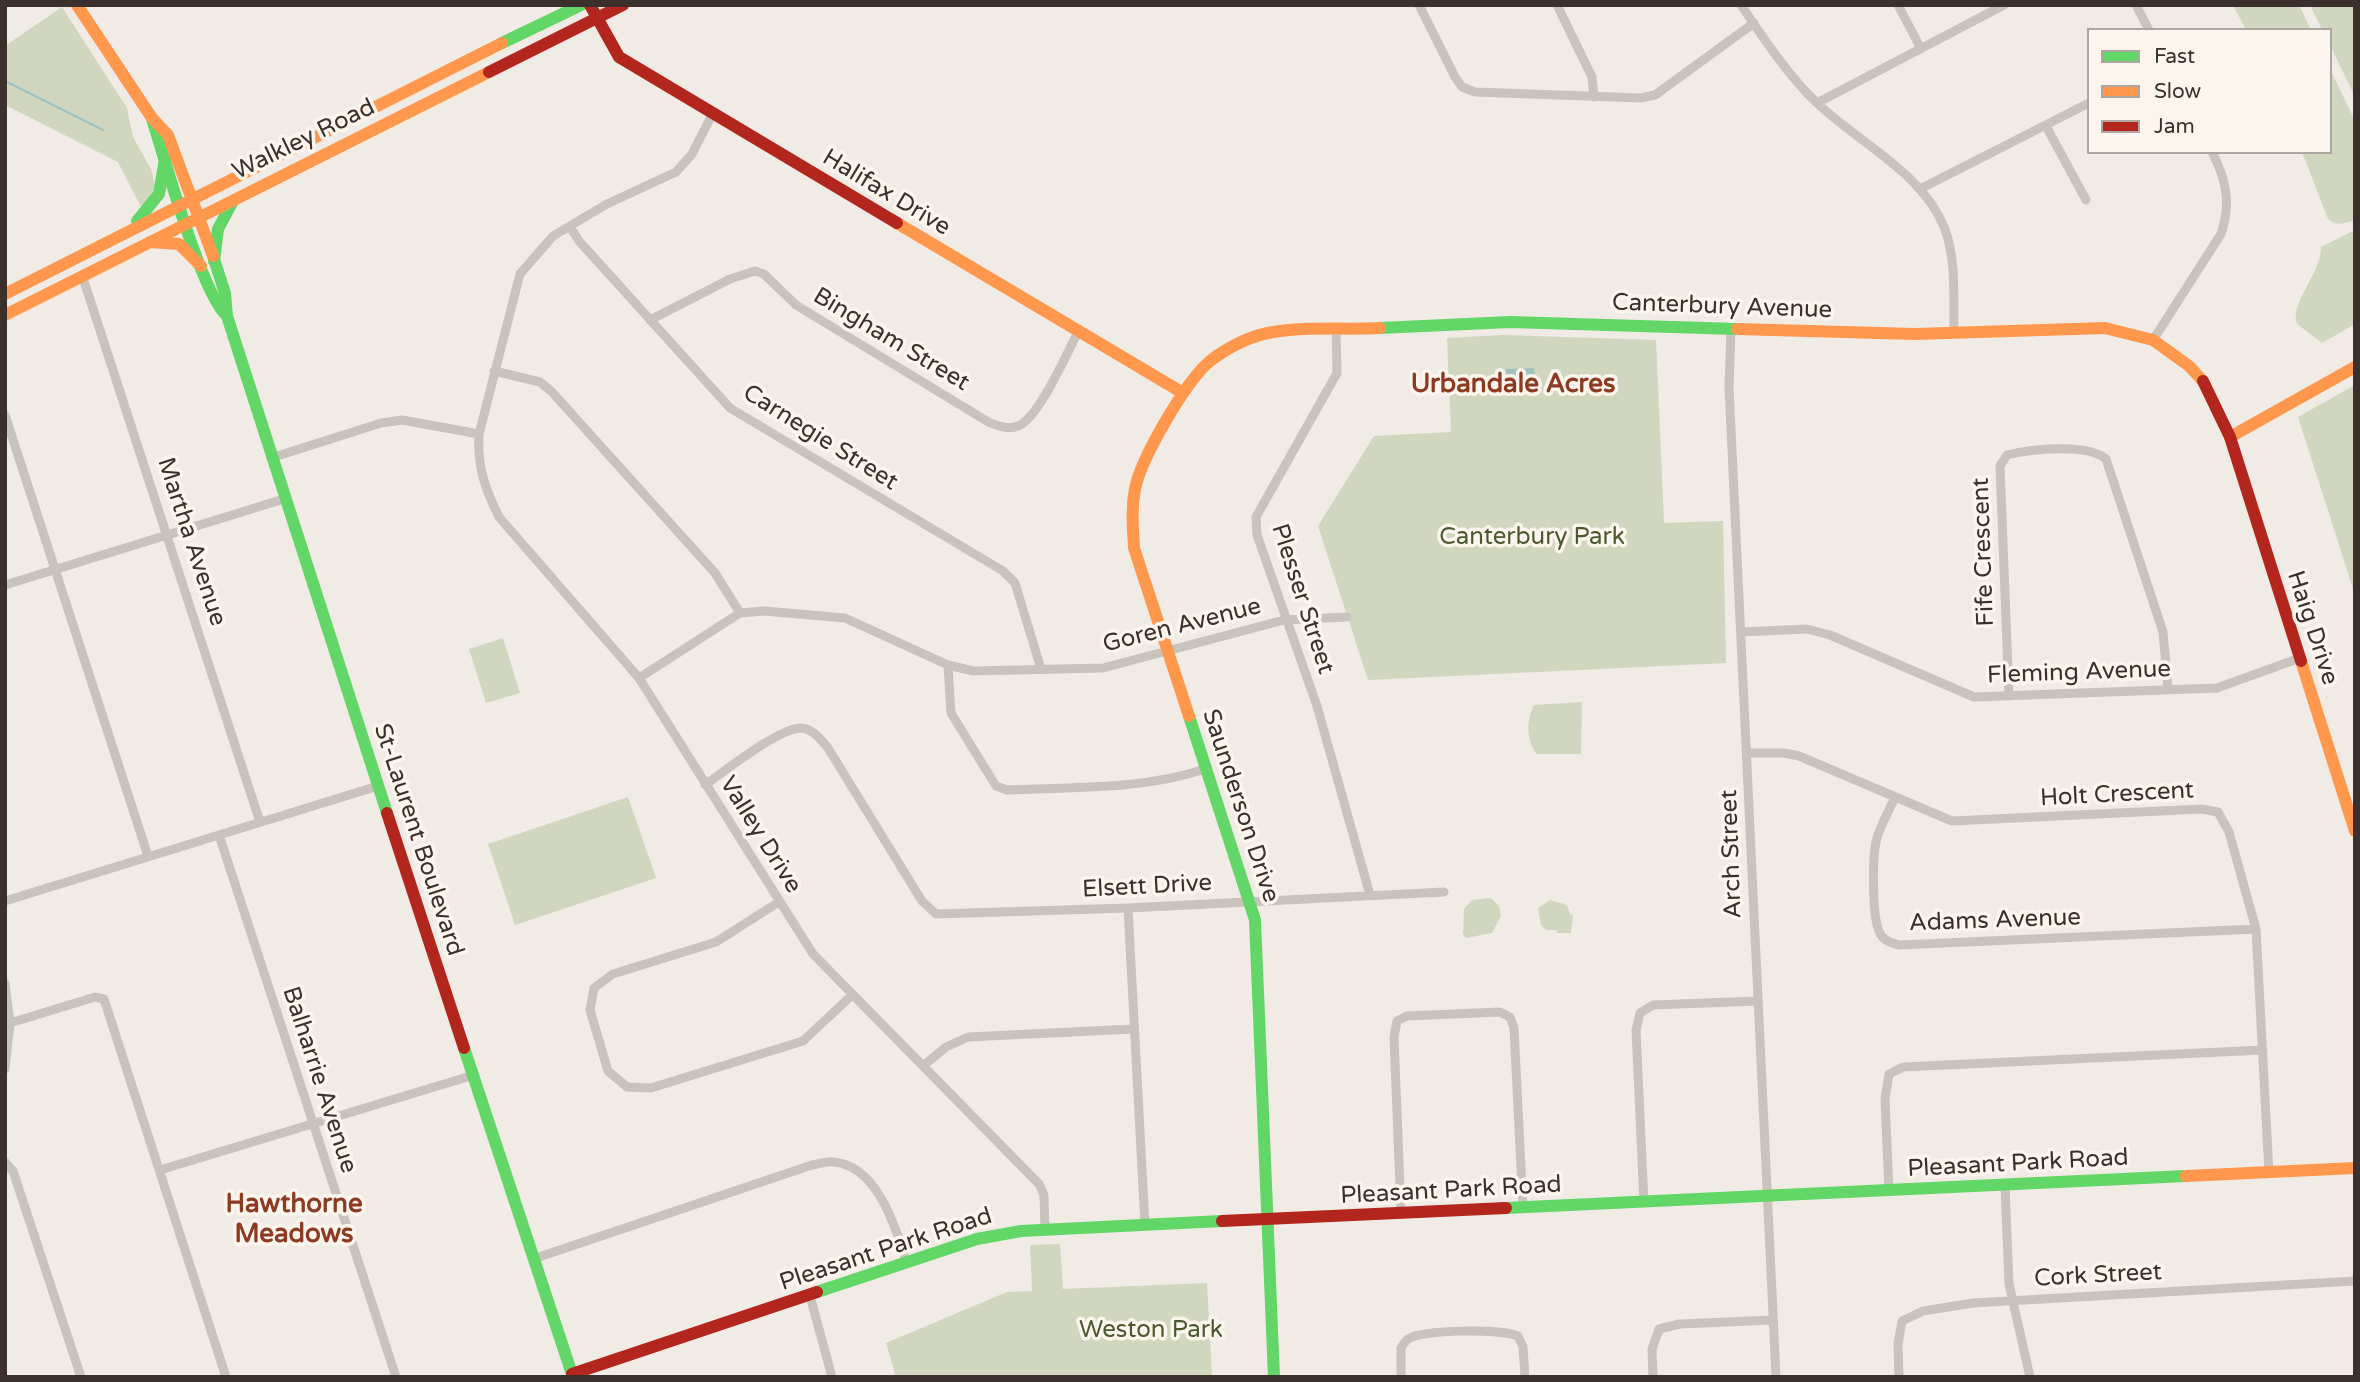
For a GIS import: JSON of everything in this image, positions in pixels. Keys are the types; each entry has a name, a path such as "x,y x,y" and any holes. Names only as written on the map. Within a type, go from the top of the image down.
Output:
{"street":[{"name":"St-Laurent Boulevard","path":"77,5 152,118 167,135 194,199 193,219 201,266 212,297 227,316 284,499 573,1376"},
{"name":"Walkley Road","path":"5,294 354,116 581,5"},
{"name":"Walkley Road","path":"5,315 364,134 593,11 623,5"},
{"path":"1419,5 1462,87 1475,92 1641,98 1655,95 1754,23"},
{"path":"1557,5 1592,77 1594,97"},
{"path":"1741,5 1793,77 1816,103 1931,201 1944,227 1952,255 1954,332"},
{"path":"1898,5 1921,49"},
{"path":"1816,103 2004,5"},
{"path":"2136,5 2148,28"},
{"name":"Halifax Drive","path":"593,11 619,57 1183,393"},
{"path":"1920,189 2087,104"},
{"name":"Valley Drive","path":"713,113 692,154 676,173 607,204 553,236 520,274 479,434 479,465 485,488 499,517 639,678 813,954 1039,1184 1044,1195 1045,1230"},
{"path":"354,116 364,134"},
{"name":"St-Laurent Boulevard","path":"152,118 181,206 193,219 214,261 228,306 227,316"},
{"path":"2046,126 2086,200"},
{"path":"2153,340 2221,234 2227,215 2227,191 2213,154"},
{"path":"117,238 156,203 163,180 165,159"},
{"path":"214,261 216,229 220,218 236,197"},
{"name":"Carnegie Street","path":"570,228 579,242 730,408 1003,571 1015,583 1041,669"},
{"path":"145,243 179,244 201,266"},
{"name":"Bingham Street","path":"650,320 730,279 755,271 764,274 796,305 990,423 1006,428 1026,422 1054,378 1078,332"},
{"name":"Martha Avenue","path":"82,275 260,822"},
{"name":"Canterbury Avenue","path":"1183,393 1209,362 1233,346 1267,333 1336,328 1556,322 1731,329 1954,332 2105,328 2153,340 2189,366 2206,384 2230,437"},
{"name":"Plesser Street","path":"1336,328 1337,373 1256,517 1257,535 1284,620 1317,706 1370,895"},
{"name":"Arch Street","path":"1731,329 1728,387 1776,1377"},
{"path":"2230,437 2355,367"},
{"path":"494,371 540,382 552,392 715,573 740,613 639,678"},
{"name":"Saunderson Drive","path":"1183,393 1152,448 1135,487 1132,519 1134,548 1255,920 1274,1377"},
{"path":"5,415 58,569 148,856"},
{"path":"271,458 382,422 401,420 479,434"},
{"name":"Haig Drive","path":"2230,437 2355,831"},
{"name":"Fife Crescent","path":"2009,696 2000,466 2007,455 2084,449 2097,451 2106,459 2163,632 2168,688"},
{"path":"5,585 284,499"},
{"name":"Goren Avenue","path":"740,613 764,611 845,618 948,665 973,671 1103,668 1284,620 1347,617"},
{"name":"Fleming Avenue","path":"1741,632 1807,629 1830,635 1973,697 2217,688 2300,658"},
{"path":"948,665 951,713 996,786 1007,790 1141,784 1170,780 1205,769"},
{"name":"Elsett Drive","path":"705,785 784,733 800,728 812,732 828,748 922,901 936,914 1128,908 1444,892"},
{"name":"Holt Crescent","path":"1747,752 1784,752 1799,756 1952,821 2202,809 2218,812 2229,832 2256,929 2269,1173"},
{"path":"5,901 378,786"},
{"name":"Adams Avenue","path":"1895,797 1877,838 1874,853 1876,922 1879,933 1887,942 1900,945 2256,929"},
{"name":"Balharrie Avenue","path":"219,835 396,1377"},
{"path":"779,902 716,942 613,974 594,988 590,1010 608,1071 627,1087 651,1088 803,1041 852,995"},
{"path":"1128,908 1145,1225"},
{"path":"5,983 10,1023 5,1069"},
{"path":"10,1023 95,997 104,999 226,1377"},
{"path":"1644,1203 1636,1030 1640,1013 1653,1005 1758,1001"},
{"path":"1401,1213 1394,1037 1397,1021 1407,1016 1500,1012 1510,1017 1514,1028 1522,1208"},
{"path":"923,1066 946,1047 968,1037 1133,1029"},
{"path":"1889,1191 1885,1099 1889,1074 1903,1067 2263,1049"},
{"path":"160,1170 474,1075"},
{"path":"5,1162 13,1171 81,1377"},
{"path":"533,1259 812,1165 835,1162 857,1172 883,1198 907,1263"},
{"name":"Pleasant Park Road","path":"573,1376 976,1239 1045,1230 2355,1168"},
{"path":"2005,1186 2012,1300 2031,1377"},
{"name":"Cork Street","path":"1899,1377 1898,1344 1902,1321 1923,1311 2012,1300 2355,1281"},
{"path":"810,1296 832,1377"},
{"path":"1653,1377 1652,1349 1659,1329 1679,1324 1773,1320"},
{"path":"1401,1377 1401,1348 1409,1338 1500,1331 1518,1336 1523,1347 1525,1377"}],"green space":[{"path":"2233,5 2299,5 2310,28 2245,28"},
{"path":"2310,5 2355,5 2355,97 2332,49 2332,28 2321,28"},
{"path":"62,7 127,108 133,137 151,169 155,185 150,200 141,207 118,162 5,105 5,46"},
{"path":"2332,73 2355,121 2355,220 2341,224 2328,219 2303,154 2332,154"},
{"path":"2355,230 2355,324 2322,343 2297,324 2298,307 2317,267 2321,247"},
{"name":"Canterbury Park","path":"1503,335 1656,340 1664,523 1723,521 1726,663 1368,680 1318,526 1374,436 1451,432 1447,338"},
{"path":"2355,385 2355,595 2298,417"},
{"path":"503,638 520,693 486,703 469,649"},
{"path":"1582,702 1581,754 1537,754 1528,730 1534,705"},
{"path":"628,797 656,878 515,925 488,844"},
{"path":"1491,898 1499,906 1501,916 1492,933 1466,938 1463,934 1464,909 1472,900"},
{"path":"1550,900 1567,905 1573,915 1571,933 1557,933 1557,930 1546,930 1541,925 1538,908"},
{"name":"Weston Park","path":"1060,1244 1063,1289 1207,1283 1212,1377 896,1377 886,1343 1007,1292 1032,1291 1030,1245"}],"water":[{"path":"1534,368 1535,387 1507,388 1506,369"}],"waterway":[{"path":"5,81 103,130"}],"traffic: fast":[{"path":"502,43 581,5"},
{"path":"152,119 195,254 217,303 227,316"},
{"path":"137,221 159,194 165,159"},
{"path":"214,261 218,229 233,201"},
{"path":"213,256 225,293 227,316 387,813"},
{"path":"1380,328 1510,322 1737,329"},
{"path":"1189,716 1255,920 1274,1377"},
{"path":"464,1048 573,1377"},
{"path":"1506,1208 2186,1176"},
{"path":"817,1292 977,1239 1021,1231 1222,1221"}],"traffic: slow":[{"path":"77,5 152,118 168,135 213,256"},
{"path":"5,294 502,43"},
{"path":"5,315 489,72"},
{"path":"897,223 1183,393"},
{"path":"150,242 179,244 201,266"},
{"path":"1189,716 1134,548 1134,496 1146,459 1189,385 1210,361 1230,348 1253,337 1282,331 1380,328"},
{"path":"1737,329 1915,334 2105,328 2153,340 2189,366 2203,381"},
{"path":"2230,437 2355,367"},
{"path":"2301,661 2355,831"},
{"path":"2186,1176 2355,1168"}],"traffic: jam":[{"path":"590,5 619,57 897,223"},
{"path":"489,72 623,5"},
{"path":"2203,381 2230,437 2301,661"},
{"path":"387,813 464,1048"},
{"path":"1222,1221 1506,1208"},
{"path":"572,1374 817,1292"}],"district":[{"name":"Urbandale Acres","path":"1513,385"},
{"name":"Hawthorne Meadows","path":"294,1220"}]}
